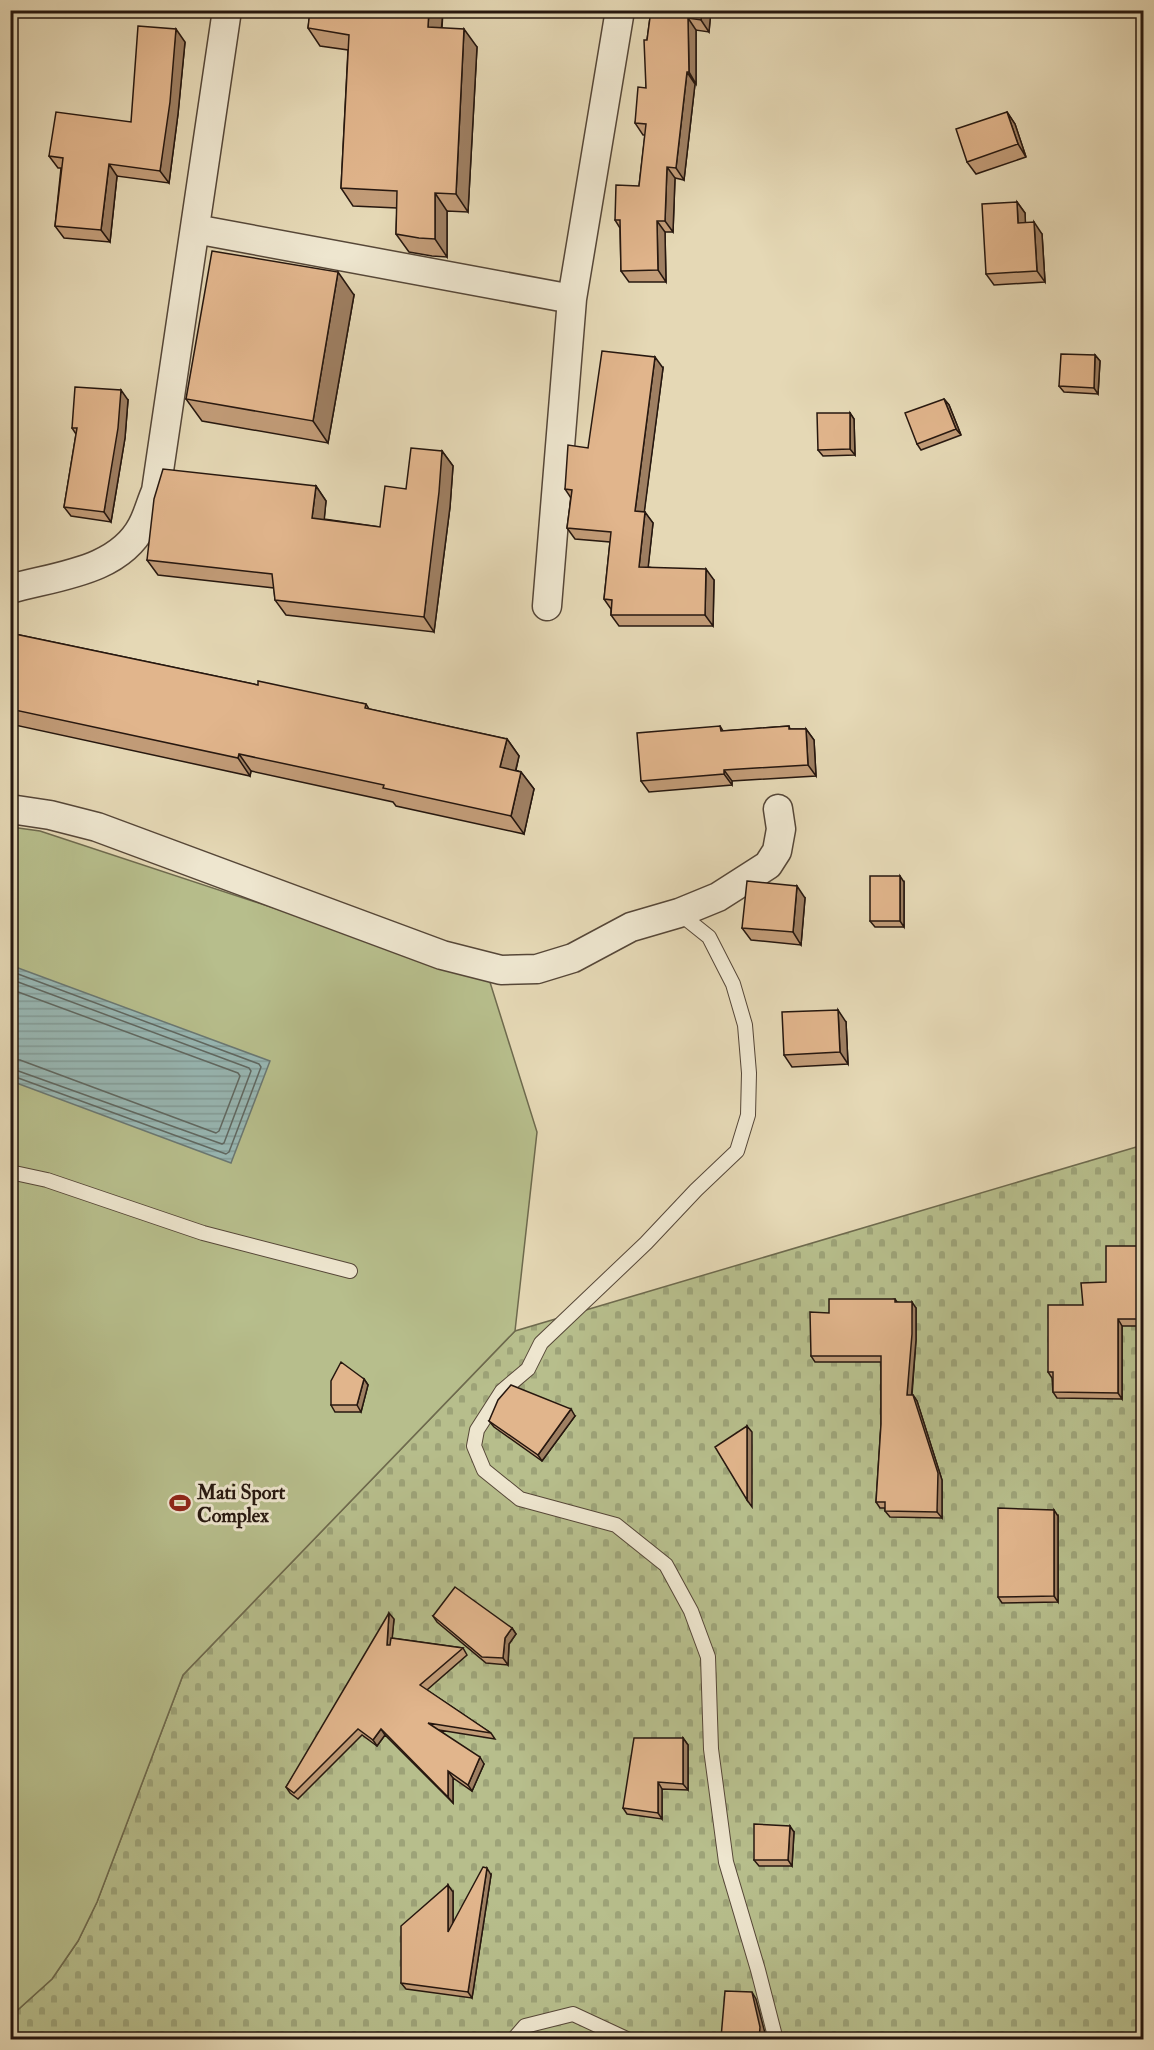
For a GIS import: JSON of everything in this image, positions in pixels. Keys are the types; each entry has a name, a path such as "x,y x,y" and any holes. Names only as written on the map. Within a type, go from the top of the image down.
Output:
{"street":[{"path":"10,589 90,568 120,553 142,527 156,491 227,10"},
{"path":"547,606 572,299 620,10"},
{"path":"195,229 572,299"},
{"path":"10,809 50,815 97,827 442,955 501,970 537,969 573,958 631,927 679,913 718,897 768,865 777,851 781,829 778,809"}],"lane":[{"path":"679,913 709,938 733,984 745,1025 749,1073 748,1115 737,1151 646,1243 541,1343 528,1370 502,1391 477,1430 474,1446 484,1470 520,1499 616,1525 666,1565 691,1611 708,1657 711,1749 726,1862 776,2040"},
{"path":"10,1172 47,1180 203,1233 350,1271"},
{"path":"513,2040 525,2026 573,2014 629,2040"}],"green space":[{"name":"Mati Sport Complex","path":"11,827 40,831 489,979 537,1132 515,1331 183,1675 97,1902 78,1941 52,1979 11,2016"},
{"path":"1143,1145 1143,2039 11,2040 11,2016 52,1979 78,1941 97,1902 183,1675 515,1331"}],"water":[{"path":"10,965 270,1061 231,1163 11,1081"}],"building":[{"path":"310,10 429,10 428,27 464,29 456,194 435,193 435,239 396,234 397,191 341,188 349,35 308,28"},
{"path":"651,10 702,10 701,20 688,18 689,72 687,72 676,168 667,167 665,221 657,221 658,270 621,271 620,220 615,220 616,185 639,186 646,124 635,123 638,87 646,88 644,40 647,40"},
{"path":"138,26 176,29 170,102 160,171 109,164 101,230 55,226 63,158 49,156 56,112 131,122"},
{"path":"1007,112 1018,144 967,162 956,129"},
{"path":"1017,202 1018,223 1034,222 1037,271 986,274 982,204"},
{"path":"212,251 338,272 313,421 186,399"},
{"path":"602,351 655,357 635,511 645,512 639,567 706,569 705,615 611,615 612,600 604,599 611,532 567,528 572,490 565,489 568,445 588,448"},
{"path":"1061,354 1095,355 1094,388 1059,386"},
{"path":"75,387 121,390 118,428 104,512 64,507 77,428 72,428"},
{"path":"944,399 956,429 917,444 905,413"},
{"path":"817,413 850,413 850,449 818,450"},
{"path":"411,448 442,451 424,617 275,600 272,574 147,560 154,499 163,469 316,486 312,518 380,527 385,486 406,489"},
{"path":"10,633 258,685 258,681 366,704 365,708 507,739 500,767 521,772 511,816 383,788 384,785 239,754 238,758 10,709"},
{"path":"720,726 721,731 789,726 789,729 806,729 808,765 724,770 724,774 641,781 637,733"},
{"path":"870,876 900,876 900,921 870,921"},
{"path":"747,881 797,886 793,932 742,928"},
{"path":"838,1010 840,1052 784,1055 782,1012"},
{"path":"1106,1246 1140,1246 1140,1252 1143,1252 1142,1319 1118,1319 1118,1393 1053,1392 1053,1372 1048,1372 1048,1305 1083,1305 1081,1283 1106,1282"},
{"path":"829,1299 895,1299 895,1302 912,1302 907,1395 913,1395 938,1473 937,1512 885,1511 885,1502 876,1502 881,1424 881,1356 811,1356 810,1312 829,1313"},
{"path":"341,1362 364,1379 357,1405 331,1405 331,1381"},
{"path":"511,1385 571,1409 538,1455 489,1421 498,1400"},
{"path":"747,1426 747,1500 715,1447"},
{"path":"998,1508 1054,1510 1054,1596 998,1597"},
{"path":"455,1587 512,1628 505,1638 503,1658 482,1657 433,1616"},
{"path":"389,1613 387,1645 390,1645 391,1638 463,1648 420,1685 491,1733 428,1723 480,1757 468,1785 448,1771 448,1797 381,1729 373,1740 358,1729 294,1793 286,1787"},
{"path":"1143,1615 1143,1659 1141,1659 1139,1616"},
{"path":"634,1738 683,1738 683,1784 658,1782 658,1813 623,1808"},
{"path":"754,1824 790,1826 788,1860 754,1860"},
{"path":"483,1867 487,1868 468,1992 401,1983 401,1926 448,1885 448,1932"},
{"path":"725,1991 752,1992 760,2027 759,2040 721,2038"}],"place":[{"name":"Mati Sport Complex","path":"180,1503"}]}
